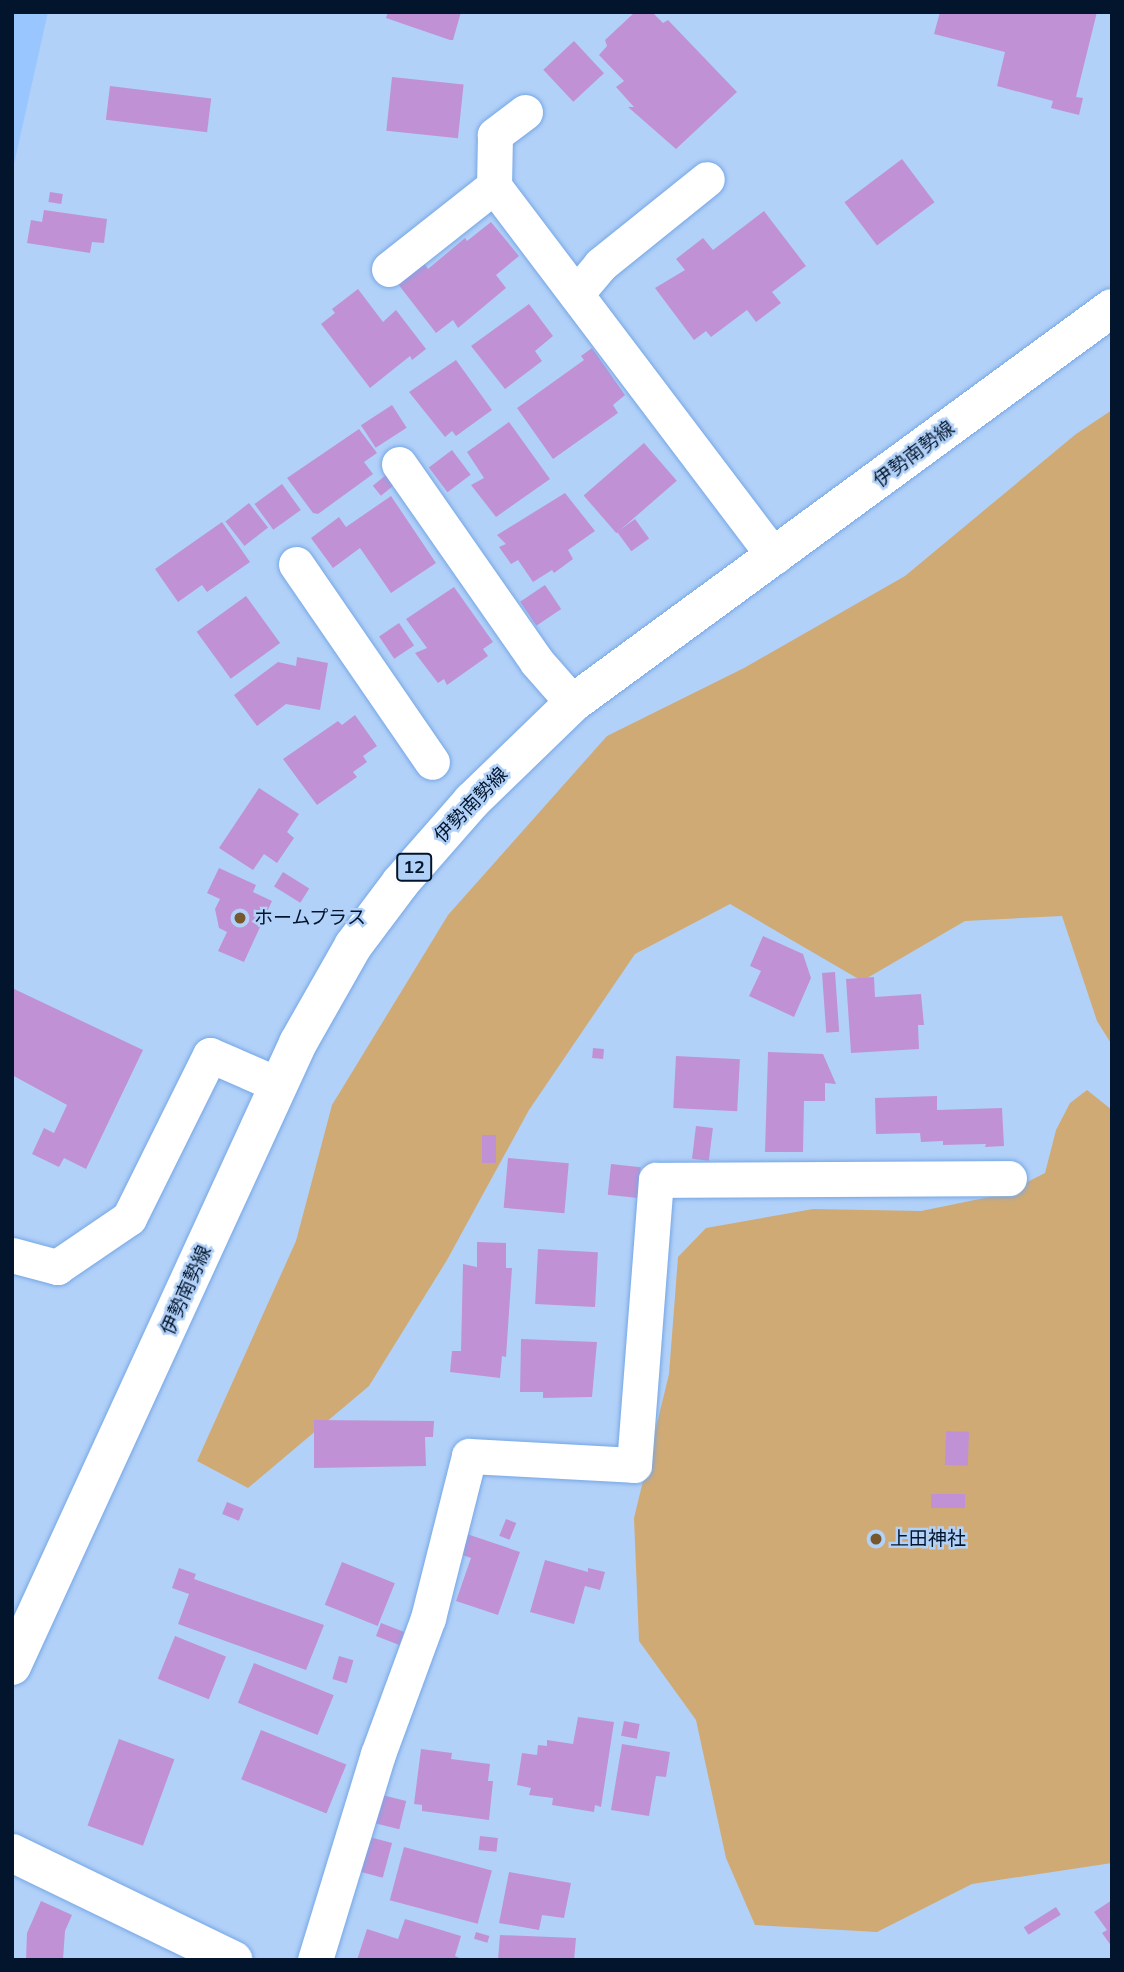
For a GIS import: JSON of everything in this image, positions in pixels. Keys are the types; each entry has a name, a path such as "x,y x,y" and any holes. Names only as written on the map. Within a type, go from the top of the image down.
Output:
{"main road":[{"name":"伊勢南勢線","path":"12,1666 298,1043 353,946 401,882 472,801 573,703 1112,308"},
{"path":"12,1853 233,1960"}],"street":[{"path":"525,112 495,135 494,186 775,557"},
{"path":"576,294 600,265 708,179"},
{"path":"389,269 494,186"},
{"path":"399,464 537,662 573,703"},
{"path":"296,564 432,762"},
{"path":"12,1255 57,1267 129,1218 210,1055 279,1085"},
{"path":"316,1960 378,1754 428,1618 469,1456 634,1465 656,1180 1009,1178"}],"shaded area":[{"path":"12,12 48,12 12,173"},
{"path":"1112,410 1112,1045 1097,1021 1062,916 965,921 862,981 730,904 635,954 529,1110 447,1260 369,1386 248,1488 197,1461 296,1241 332,1105 448,915 607,736 744,668 905,576 1076,434"},
{"name":"上田神社","path":"1087,1090 1112,1110 1112,1863 972,1884 877,1932 755,1925 726,1858 696,1720 639,1641 634,1518 669,1374 678,1257 706,1228 813,1209 921,1211 1004,1194 1045,1173 1056,1130 1070,1103"}],"building":[{"path":"388,12 461,12 453,40 450,40 386,18"},
{"path":"635,12 652,12 663,23 668,20 737,92 676,149 628,107 634,107 616,87 624,81 599,55 607,46 605,40"},
{"path":"940,12 1097,12 1076,97 1083,98 1079,115 1051,108 1053,101 997,86 1005,52 934,34"},
{"path":"574,41 604,73 573,102 543,70"},
{"path":"392,77 464,85 458,138 386,131"},
{"path":"110,86 211,98 207,132 106,120"},
{"path":"902,159 934,202 877,245 844,202"},
{"path":"50,192 63,194 61,204 48,202"},
{"path":"44,210 107,219 104,243 92,242 90,253 27,243 31,220 42,222"},
{"path":"764,211 806,266 772,292 781,303 756,322 747,310 711,337 706,331 694,340 655,288 685,270 676,259 703,238 713,250"},
{"path":"491,222 519,256 496,275 506,288 458,328 453,320 436,333 398,284 424,263 428,269 465,238 467,241"},
{"path":"358,289 383,322 396,310 426,349 412,360 410,356 370,388 321,324 335,313 332,309"},
{"path":"529,304 553,336 535,351 542,361 505,389 471,346"},
{"path":"592,348 625,395 613,405 618,413 553,459 517,408 584,360 581,356"},
{"path":"456,360 492,410 456,436 452,431 445,437 409,392"},
{"path":"392,405 407,428 376,448 361,425"},
{"path":"509,422 550,479 496,517 471,485 484,478 467,452"},
{"path":"359,429 377,453 364,462 373,474 318,514 313,513 287,478"},
{"path":"644,443 677,481 616,533 584,495"},
{"path":"452,450 471,475 447,492 429,467"},
{"path":"386,475 394,485 381,496 373,486"},
{"path":"282,484 301,510 273,530 254,504"},
{"path":"565,493 595,531 568,550 573,559 554,573 552,570 533,582 518,560 511,564 499,547 506,544 497,535"},
{"path":"391,496 436,563 391,593 360,548 333,568 311,538 339,517 346,527"},
{"path":"249,503 268,527 244,546 225,521"},
{"path":"635,519 649,538 631,551 617,532"},
{"path":"222,522 250,562 207,592 202,585 178,602 155,569"},
{"path":"545,585 561,609 536,626 520,602"},
{"path":"454,587 493,642 483,649 488,656 447,685 444,679 438,683 415,653 427,648 406,619"},
{"path":"246,596 280,643 231,679 197,632"},
{"path":"399,623 414,645 394,659 379,636"},
{"path":"297,657 328,663 320,710 286,704 257,726 234,695 278,662 296,666"},
{"path":"355,715 377,746 363,756 367,762 353,772 357,777 317,805 283,759 338,721 342,725"},
{"path":"259,788 299,814 287,832 294,838 277,863 264,854 253,870 219,848"},
{"name":"ホームプラス","path":"219,868 256,885 253,892 272,901 244,962 218,951 227,932 219,928 215,909 220,899 207,893"},
{"path":"283,872 309,888 300,903 274,886"},
{"path":"763,936 803,954 811,978 794,1017 749,996 761,971 750,966"},
{"path":"835,972 839,1032 826,1033 822,973"},
{"path":"874,977 875,997 921,994 924,1025 918,1025 919,1049 851,1053 846,979"},
{"path":"12,988 143,1050 86,1169 64,1158 59,1167 32,1154 44,1128 54,1133 67,1105 12,1075"},
{"path":"593,1048 604,1049 603,1059 592,1058"},
{"path":"768,1052 823,1054 836,1084 825,1083 825,1101 804,1101 803,1152 765,1152"},
{"path":"676,1056 740,1059 737,1111 673,1108"},
{"path":"937,1096 937,1110 1002,1108 1004,1146 921,1142 920,1133 876,1134 875,1098"},
{"path":"696,1126 713,1128 709,1161 692,1159"},
{"path":"482,1135 496,1135 496,1163 482,1163"},
{"path":"508,1158 569,1163 564,1213 504,1208"},
{"path":"611,1164 641,1167 638,1198 608,1195"},
{"path":"477,1242 506,1243 506,1268 512,1268 506,1357 502,1356 500,1378 450,1372 452,1351 461,1351 463,1264 477,1267"},
{"path":"538,1249 598,1252 595,1307 535,1304"},
{"path":"521,1339 597,1342 592,1397 543,1398 543,1392 520,1392"},
{"path":"314,1420 434,1421 433,1437 425,1437 426,1466 314,1468"},
{"path":"946,1431 969,1432 968,1466 945,1465"},
{"path":"931,1494 965,1494 965,1508 931,1508"},
{"path":"227,1502 244,1509 239,1521 222,1514"},
{"path":"506,1519 516,1523 509,1540 499,1536"},
{"path":"464,1533 520,1552 498,1615 456,1601 471,1558 457,1553"},
{"path":"545,1560 588,1572 588,1568 605,1572 600,1590 585,1586 574,1624 530,1612"},
{"path":"342,1562 395,1583 378,1626 325,1605"},
{"path":"179,1568 196,1574 194,1579 324,1625 306,1670 178,1624 189,1594 172,1588"},
{"path":"381,1623 404,1632 399,1645 376,1636"},
{"path":"175,1636 226,1657 209,1699 158,1679"},
{"path":"339,1656 353,1660 347,1683 332,1679"},
{"path":"254,1663 334,1695 318,1735 238,1703"},
{"path":"578,1717 614,1722 601,1807 595,1805 594,1812 552,1805 553,1798 529,1795 531,1788 517,1785 522,1753 537,1755 538,1745 547,1746 547,1740 573,1744"},
{"path":"624,1721 640,1724 637,1739 621,1736"},
{"path":"261,1730 346,1764 326,1814 241,1779"},
{"path":"119,1739 174,1759 143,1846 88,1825"},
{"path":"622,1744 670,1752 666,1777 656,1776 649,1816 611,1810"},
{"path":"421,1749 452,1753 451,1759 490,1764 488,1781 493,1781 489,1820 422,1811 422,1805 414,1804"},
{"path":"382,1795 406,1801 399,1829 375,1823"},
{"path":"366,1836 392,1843 383,1878 357,1871"},
{"path":"480,1836 498,1838 496,1852 479,1850"},
{"path":"404,1847 492,1871 478,1924 390,1900"},
{"path":"509,1872 571,1883 564,1918 542,1915 539,1930 499,1923"},
{"path":"1112,1900 1112,1947 1102,1933 1107,1930 1094,1912"},
{"path":"41,1901 72,1915 65,1931 63,1960 26,1960 27,1933"},
{"path":"1056,1907 1061,1915 1029,1935 1024,1927"},
{"path":"405,1919 461,1936 455,1956 464,1960 357,1960 367,1929 398,1939"},
{"path":"476,1932 489,1936 487,1943 474,1939"},
{"path":"500,1935 576,1938 574,1960 498,1960"}],"place":[{"name":"ホームプラス","path":"240,918"},
{"name":"上田神社","path":"876,1539"}]}
